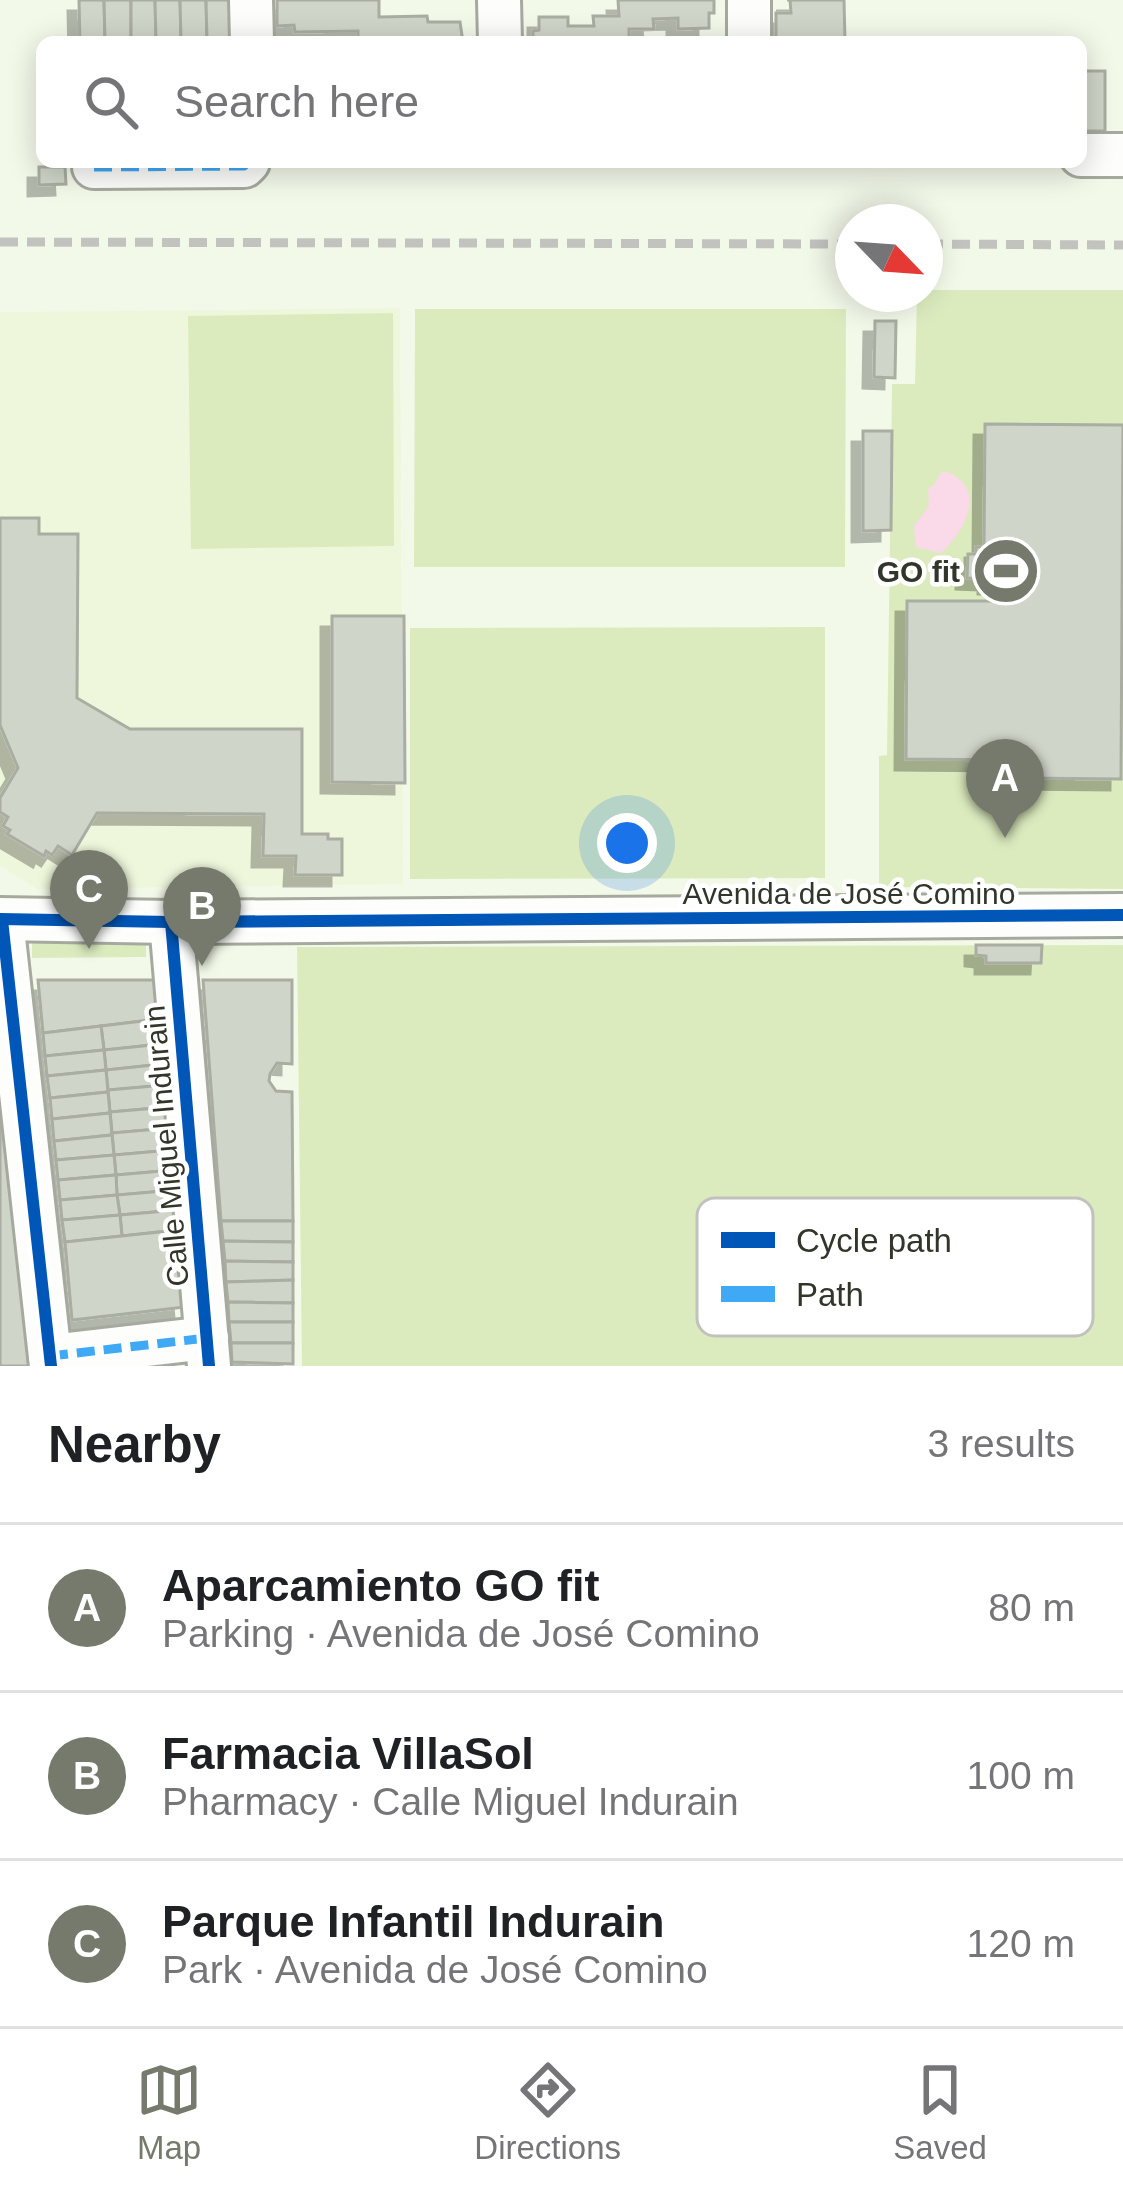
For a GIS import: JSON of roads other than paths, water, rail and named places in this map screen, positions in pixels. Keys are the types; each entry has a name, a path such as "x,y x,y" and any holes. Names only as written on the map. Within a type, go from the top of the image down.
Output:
{"street":[{"path":"250,0 252,36"},
{"path":"499,0 500,36"},
{"path":"749,0 749,36"},
{"path":"1087,155 1123,155"},
{"name":"Avenida de José Comino","path":"1,920 1123,915"},
{"path":"1,920 51,1361 208,1352"},
{"name":"Calle Miguel Indurain","path":"171,922 208,1352"}],"railway":[{"path":"0,242 835,244"},
{"path":"943,244 1123,245"}],"place":[{"name":"GO fit","path":"1006,571"},
{"name":"Aparcamiento GO fit","path":"1005,838"},
{"name":"Parque Infantil Indurain","path":"89,949"},
{"name":"Farmacia VillaSol","path":"202,966"}]}
